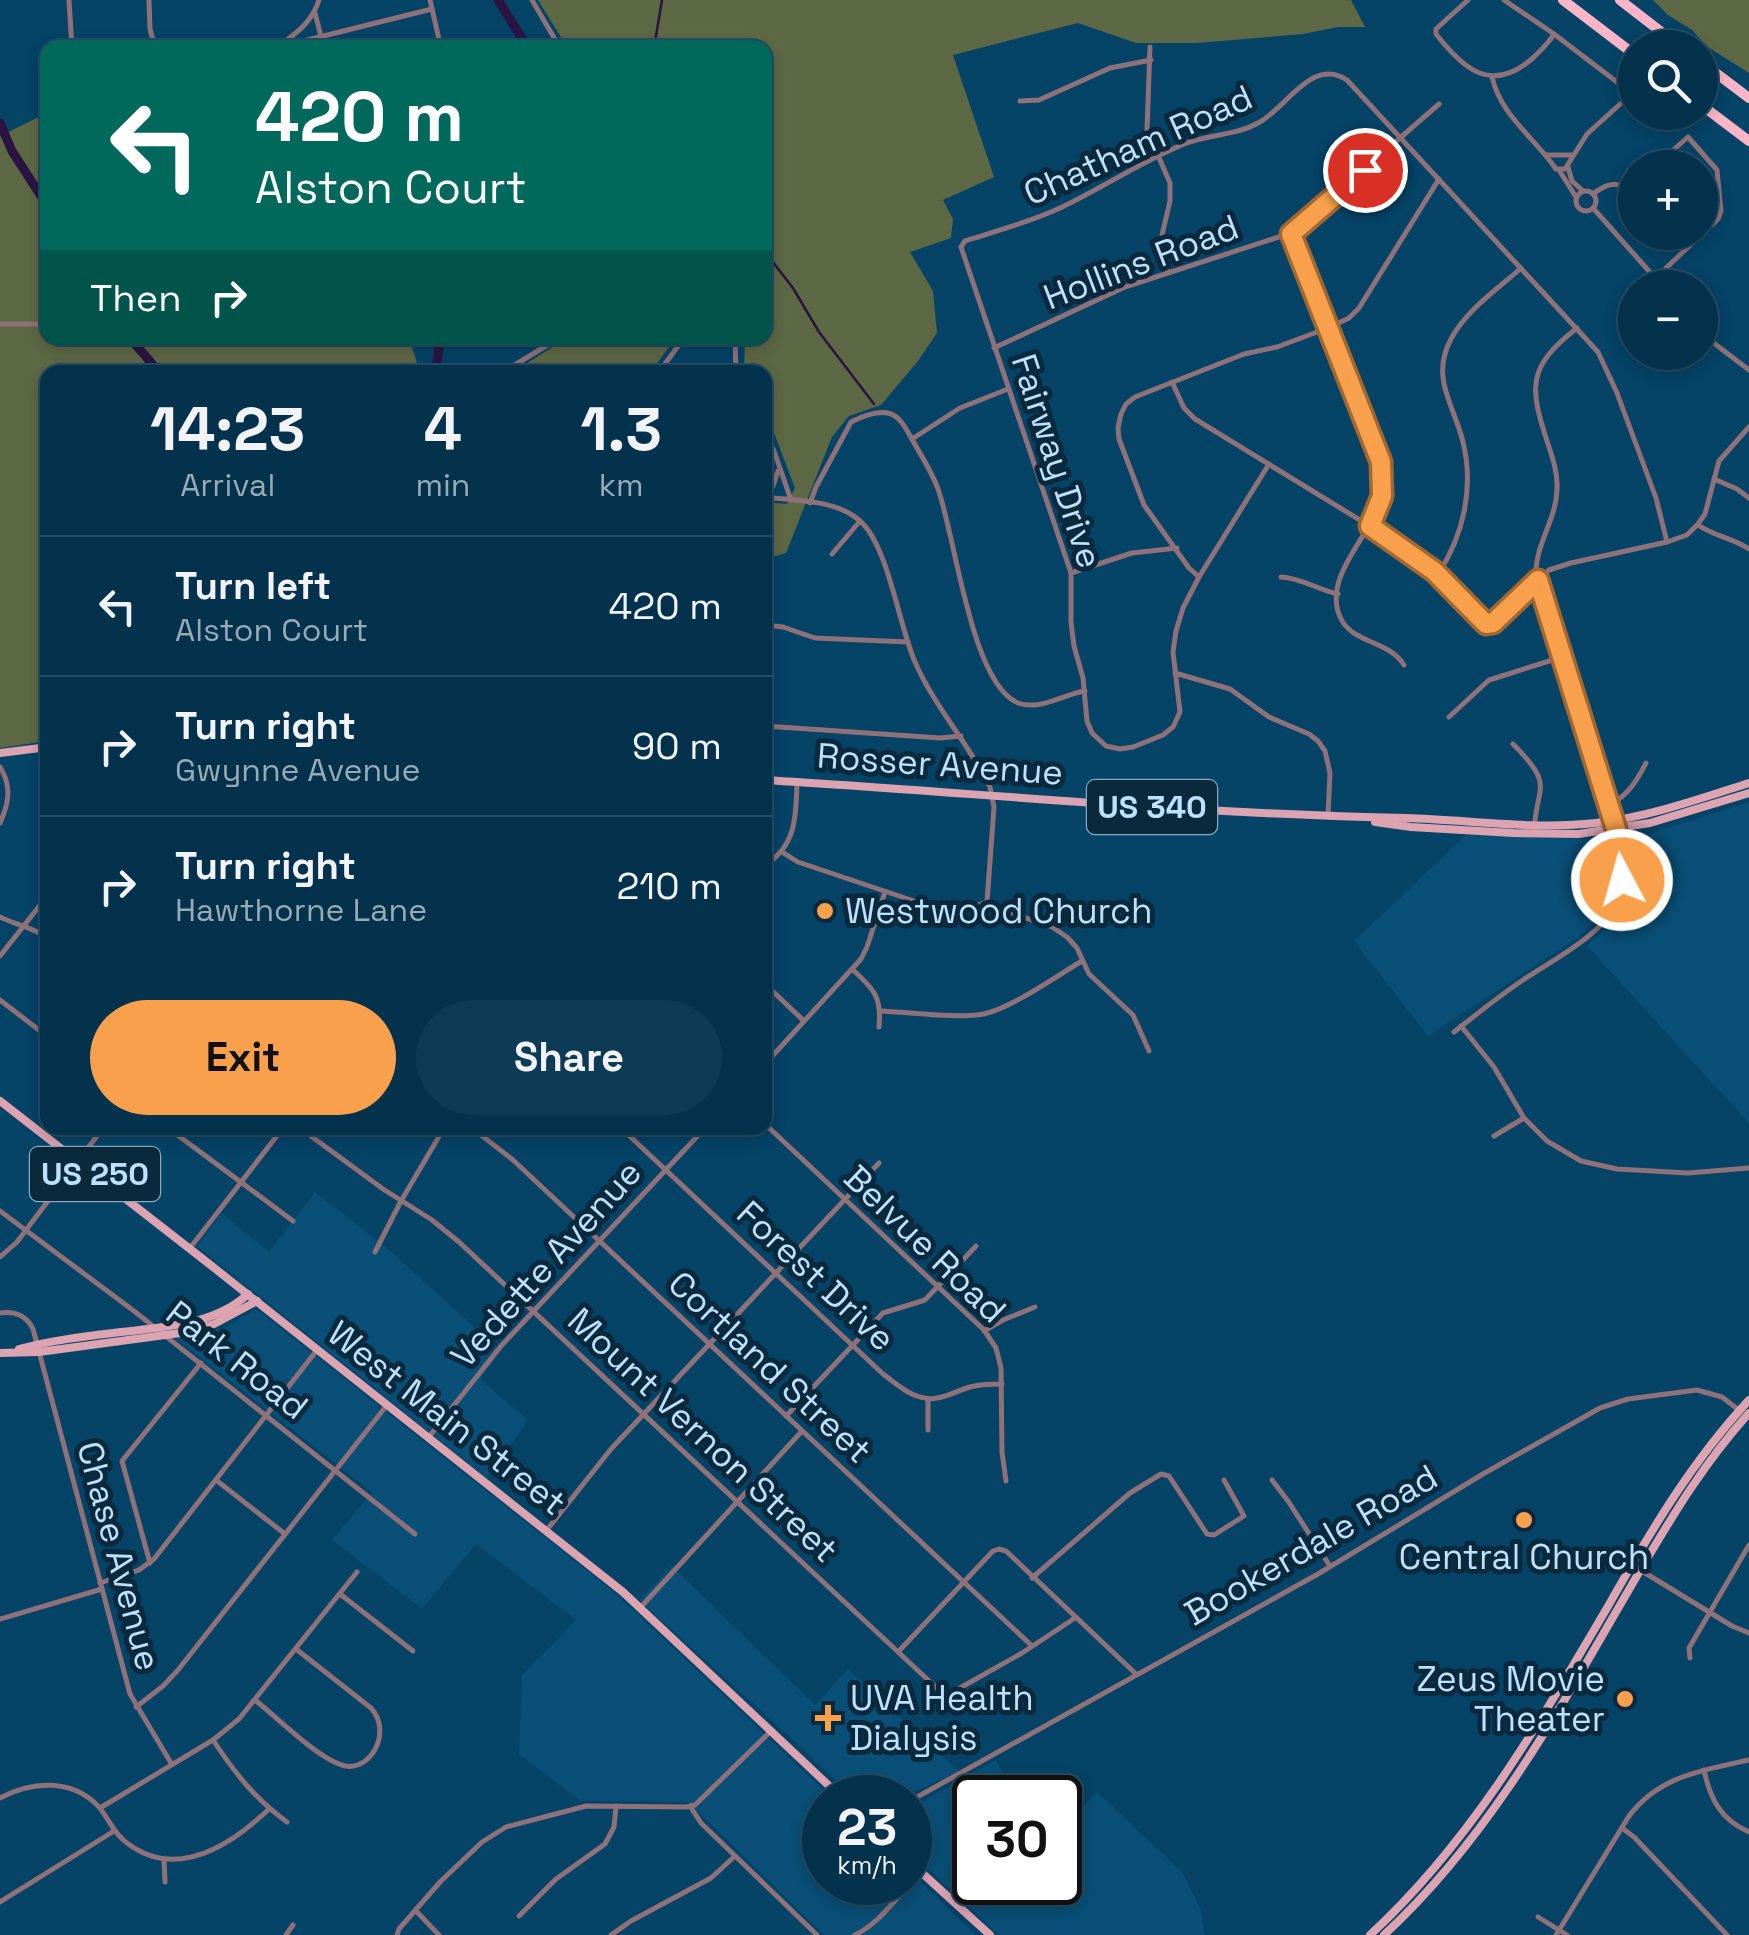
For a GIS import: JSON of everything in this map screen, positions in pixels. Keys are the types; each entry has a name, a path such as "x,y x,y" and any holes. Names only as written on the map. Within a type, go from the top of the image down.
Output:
{"highway":[{"path":"1563,0 1618,42"},
{"path":"1620,0 1659,30"},
{"path":"1718,75 1749,98"},
{"path":"1718,117 1749,140"}],"main road":[{"path":"0,753 40,748"},
{"name":"Rosser Avenue","path":"772,780 1328,817 1422,818 1534,830 1575,824 1650,823 1749,793"},
{"name":"Rosser Avenue","path":"1615,825 1749,783"},
{"name":"West Main Street","path":"0,1101 40,1131"},
{"name":"West Main Street","path":"45,1135 640,1608 818,1775"},
{"path":"38,1348 178,1325 238,1304 248,1294"},
{"path":"3,1352 164,1335 214,1324 257,1302"},
{"path":"1384,1935 1471,1840 1636,1568 1745,1413 1749,1400"},
{"path":"1370,1935 1414,1892 1510,1778"},
{"path":"932,1883 990,1935"}],"street":[{"path":"70,0 72,40"},
{"path":"149,0 153,40"},
{"path":"287,40 315,13 319,0"},
{"path":"430,0 440,40"},
{"path":"532,0 555,40"},
{"path":"1468,0 1436,29 1436,34 1475,72 1492,77 1510,73 1548,44 1554,34"},
{"path":"1504,0 1630,92 1587,134 1569,165"},
{"path":"305,40 432,10"},
{"path":"315,13 322,40"},
{"path":"1150,47 1147,130 1171,192 1162,236 1168,272"},
{"path":"1020,101 1039,100 1110,68 1151,60"},
{"name":"Chatham Road","path":"962,244 1052,212 1189,142 1253,126 1272,115 1311,79 1338,74 1598,352 1656,498 1667,542"},
{"path":"1492,77 1510,116 1556,167 1581,209 1592,208 1594,194"},
{"name":"Hollins Road","path":"994,348 1125,287 1291,234 1439,104"},
{"path":"1674,150 1688,138 1699,150"},
{"path":"1546,155 1575,154"},
{"path":"1566,155 1575,185 1584,191 1594,194 1612,183 1618,185"},
{"path":"1556,156 1556,167"},
{"path":"1556,167 1569,165"},
{"path":"1718,170 1718,217"},
{"path":"1199,577 1144,505 1118,432 1121,414 1130,400 1172,382 1244,354 1278,348 1349,318 1439,180"},
{"path":"1577,198 1584,191"},
{"path":"1592,208 1648,270"},
{"path":"1291,234 1381,462 1382,496 1370,526 1346,565 1338,611 1348,629 1391,650 1404,665"},
{"name":"Fairway Drive","path":"962,244 960,250 1070,573 1071,622 1087,721 1092,733 1106,746 1127,749 1163,735 1177,722 1180,706 1173,652 1183,608 1269,464"},
{"path":"1666,268 1685,250"},
{"path":"1438,574 1457,538 1467,488 1463,444 1444,392 1446,349 1464,320 1521,268"},
{"path":"0,324 40,324"},
{"path":"1454,1032 1575,946 1605,920 1621,886 1610,805 1538,580 1538,555 1554,512 1557,485 1537,411 1535,384 1548,356 1578,328"},
{"path":"515,365 547,345"},
{"path":"1718,346 1749,370"},
{"path":"1172,382 1178,400 1189,414 1399,544 1438,574 1484,623 1493,623 1548,570 1687,535 1707,508 1719,461 1749,426"},
{"path":"912,439 960,408 1008,389"},
{"path":"810,503 847,427 854,420 890,413 903,423 938,490 971,623 1000,687 1016,702 1029,704 1085,691"},
{"path":"772,446 791,501"},
{"path":"772,487 779,468"},
{"path":"1714,479 1749,498"},
{"path":"772,497 836,508 860,521 870,532 920,672 989,783 993,796 987,902"},
{"path":"832,554 860,521"},
{"path":"1698,524 1749,549"},
{"path":"1070,573 1132,553 1177,548"},
{"path":"1281,577 1338,594"},
{"path":"772,626 814,638 908,642"},
{"path":"1448,717 1488,680 1562,657"},
{"path":"1175,673 1230,689 1269,717 1318,741 1325,751 1330,773 1328,817"},
{"path":"772,726 940,738 960,736"},
{"path":"1513,744 1541,782 1534,830"},
{"path":"1610,805 1627,794 1646,762"},
{"path":"0,766 9,792 0,823"},
{"path":"772,860 789,842 798,782"},
{"path":"782,852 798,862 930,906 987,902"},
{"path":"772,1056 852,969 867,947 886,892"},
{"path":"987,902 1062,932 1073,942 1096,981 1133,1016 1149,1051"},
{"path":"0,956 40,905"},
{"path":"0,917 40,933"},
{"path":"880,1010 978,1015 996,1010 1082,961"},
{"path":"852,969 874,991 880,1010 879,1028"},
{"path":"772,991 804,1021"},
{"path":"0,1000 40,1030"},
{"path":"1461,1026 1494,1067 1524,1118 1547,1141 1581,1161 1641,1171 1705,1174 1749,1168"},
{"path":"1494,1136 1524,1118"},
{"name":"Belvue Road","path":"772,1131 984,1331 996,1348 1002,1384 1006,1482"},
{"path":"0,1257 26,1230 98,1135"},
{"path":"177,1135 293,1221"},
{"path":"190,1248 277,1135"},
{"name":"Mount Vernon Street","path":"310,1135 446,1230 942,1693 948,1694 1075,1618"},
{"path":"375,1252 440,1135"},
{"name":"Cortland Street","path":"482,1135 1032,1646"},
{"name":"Forest Drive","path":"629,1135 904,1390 928,1399"},
{"name":"Vedette Avenue","path":"428,1438 501,1346 698,1135"},
{"path":"546,1531 644,1414 879,1164"},
{"name":"Park Road","path":"0,1211 156,1328 415,1534"},
{"path":"786,1416 884,1313 919,1303 976,1246"},
{"path":"984,1331 1035,1306"},
{"path":"0,1314 13,1312 24,1317 33,1329 38,1348"},
{"name":"Chase Avenue","path":"38,1348 126,1682 136,1708 172,1764"},
{"path":"2,1617 101,1586 150,1564 318,1350"},
{"path":"150,1564 122,1462 200,1363"},
{"path":"928,1430 928,1399 970,1387 1002,1384"},
{"name":"Bookerdale Road","path":"932,1790 1607,1405 1697,1390 1718,1395 1745,1413"},
{"path":"136,1708 178,1670 387,1405"},
{"path":"640,1608 802,1431"},
{"path":"1032,1578 1130,1492 1161,1474 1169,1476 1207,1534 1214,1535 1244,1516 1224,1480"},
{"path":"216,1480 284,1534"},
{"path":"1272,1480 1330,1566"},
{"path":"1690,1658 1689,1648 1749,1545"},
{"path":"898,1652 999,1549 1136,1674"},
{"path":"1636,1568 1732,1626 1749,1632"},
{"path":"100,1808 214,1740 239,1719 357,1572"},
{"path":"340,1594 413,1651"},
{"path":"255,1700 342,1766 363,1762 373,1752 379,1742 380,1717 296,1649"},
{"path":"396,1935 440,1882 497,1832 575,1808 698,1804 772,1730"},
{"path":"214,1740 247,1787 288,1822"},
{"path":"1558,1933 1636,1806 1650,1792 1680,1776 1749,1760"},
{"path":"1704,1770 1708,1790 1720,1812 1749,1832"},
{"path":"0,1798 34,1784 71,1788 100,1808 114,1831 135,1848 164,1860 196,1858 252,1825 269,1809"},
{"path":"520,1916 556,1879 605,1844 614,1827 616,1806"},
{"path":"690,1806 701,1824 817,1935"},
{"path":"1622,1828 1727,1935"},
{"path":"0,1902 114,1831"},
{"path":"611,1935 711,1878 735,1856"},
{"path":"164,1860 165,1882"},
{"path":"855,1935 892,1905"},
{"path":"416,1912 439,1935"},
{"path":"1538,1917 1566,1935"},
{"path":"286,1935 293,1925"}],"shaded area":[{"path":"1749,802 1749,1123 1587,946 1608,926 1625,890 1630,840"},
{"path":"1466,835 1608,837 1613,841 1614,890 1605,911 1576,939 1428,1036 1354,941"},
{"path":"315,1192 387,1248 501,1351 480,1379 528,1420 487,1478 197,1246 222,1213 269,1252"},
{"path":"256,1309 614,1592 808,1775 802,1775 802,1905 932,1905 932,1893 976,1935 824,1935 688,1802 580,1801 519,1754 522,1675 576,1620 476,1544 422,1609 332,1540 372,1492 175,1338 226,1327"},
{"path":"672,1566 815,1705 848,1669 959,1771 932,1784 932,1775 830,1775 639,1600"},
{"path":"996,1760 1004,1775 969,1775"},
{"path":"952,1785 952,1891 932,1873 932,1796"},
{"path":"1097,1792 1182,1872 1201,1909 1204,1935 999,1935 967,1905 1082,1905 1082,1807"}],"green space":[{"path":"538,0 1351,0 1365,27 1197,43 1136,43 1078,23 953,55 994,177 943,200 953,219 951,238 910,252 933,291 937,333 881,405 849,416 832,437 786,553 772,557 772,503 787,504 795,488 772,431 772,365 744,365 745,345 772,345 772,40 563,40"},
{"path":"1653,0 1749,0 1749,73 1718,54 1718,30 1692,30"},
{"path":"40,116 40,345 411,345 418,365 40,365 40,742 0,748 0,136"},
{"path":"556,345 671,345 656,365 524,365"}],"waterway":[{"path":"498,0 523,40"},
{"path":"655,40 662,0"},
{"path":"0,123 12,151 40,195"},
{"path":"772,261 874,404"},
{"path":"136,345 153,365"},
{"path":"437,365 439,345"}],"place":[{"name":"Westwood Church","path":"825,911"},
{"name":"Central Church","path":"1524,1520"},
{"name":"Zeus Movie Theater","path":"1625,1699"},
{"name":"UVA Health Dialysis","path":"828,1718"}],"route":[{"path":"1365,170 1291,234 1381,462 1382,496 1370,526 1434,571 1486,624 1493,623 1538,580 1616,829 1622,880"}]}
